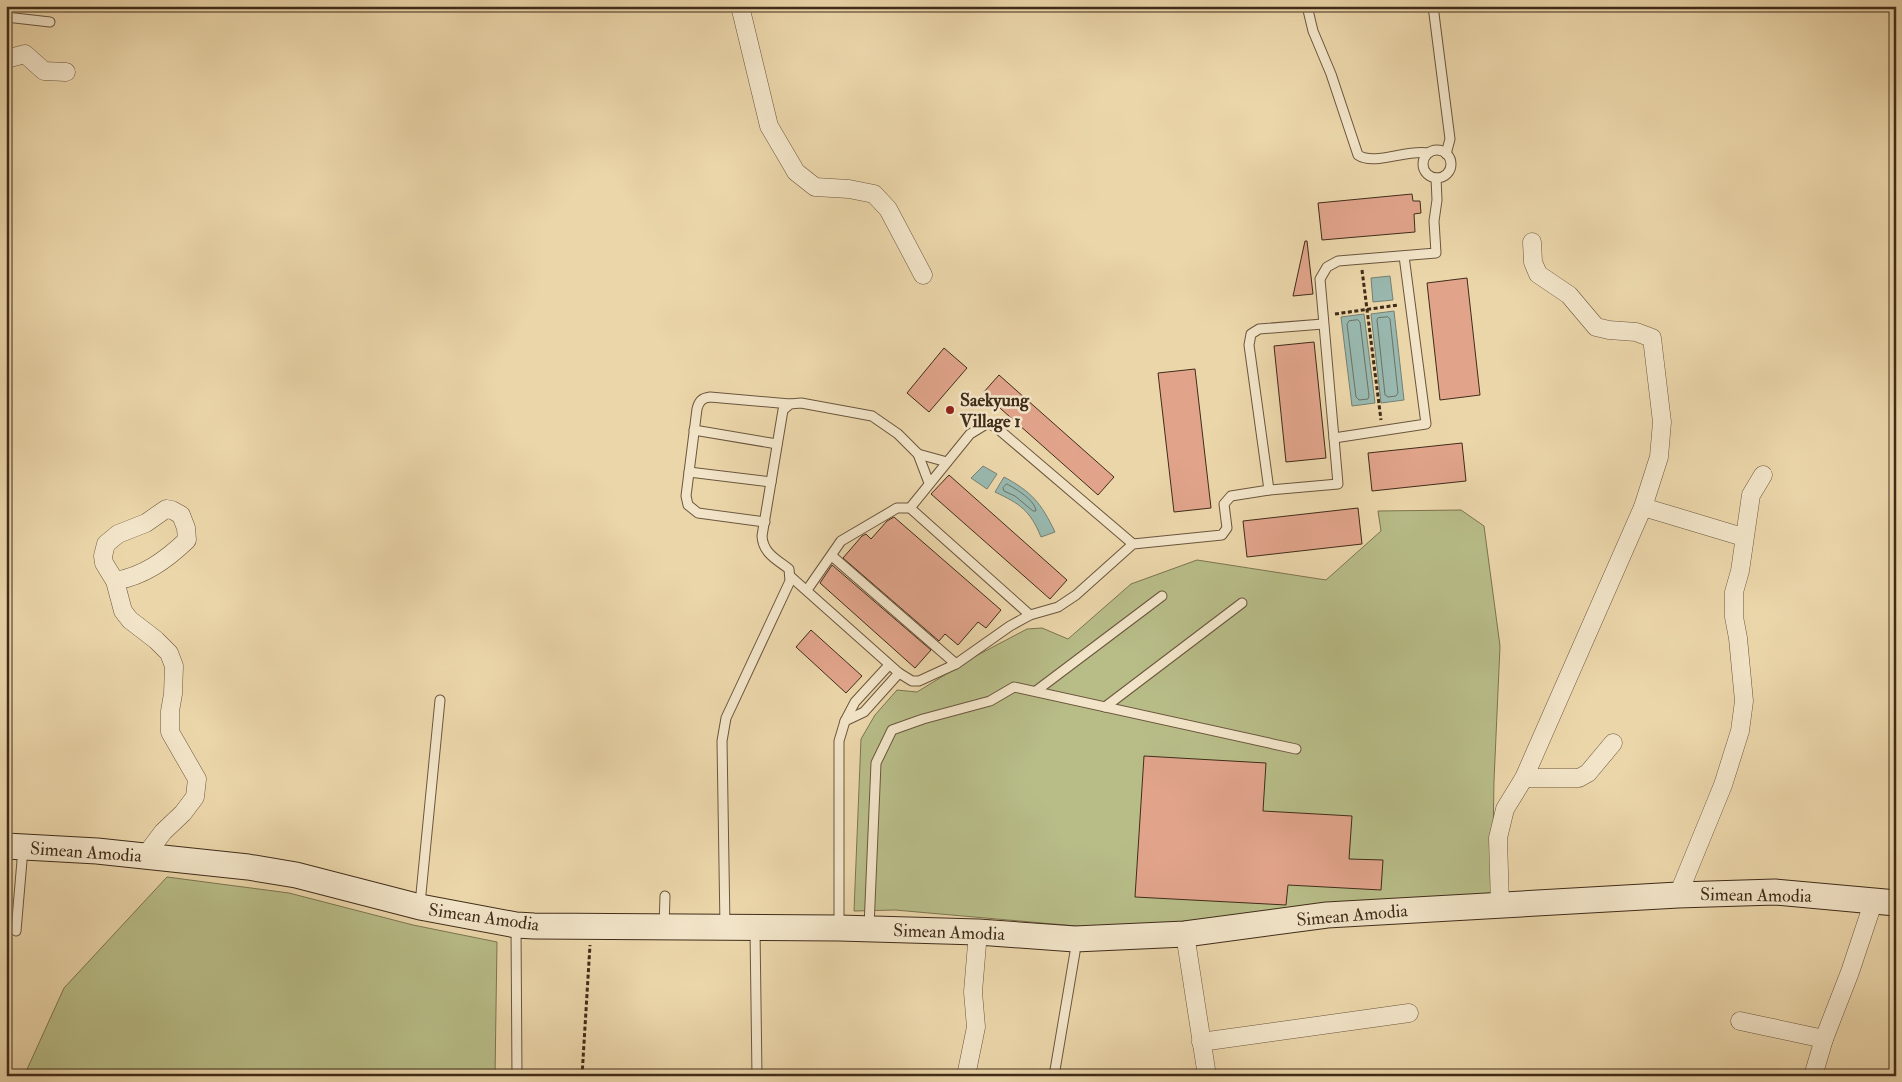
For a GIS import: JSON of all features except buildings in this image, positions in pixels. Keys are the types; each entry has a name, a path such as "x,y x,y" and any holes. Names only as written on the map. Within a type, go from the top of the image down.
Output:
{"street":[{"path":"740,6 770,126 796,172 815,187 849,189 874,194 888,208 923,275"},
{"path":"6,59 25,54 44,71 66,72"},
{"path":"1500,905 1498,838 1505,809 1524,778 1643,507 1659,457 1662,422 1652,338 1636,332 1596,327 1569,295 1538,274 1534,262 1532,242"},
{"path":"1678,894 1723,785 1740,731 1744,701 1734,617 1734,592 1740,571 1750,495 1763,475"},
{"path":"1643,507 1743,537"},
{"path":"115,581 130,578 157,565 187,540 186,528 181,515 172,510 166,510 146,523 118,534 106,544 103,556 104,563 115,581 123,611 130,620 156,640 169,653 174,666 170,732 197,779 195,797 183,813 163,832 145,856"},
{"path":"1524,778 1579,778 1588,773 1613,743"},
{"name":"Simean Amodia","path":"15,846 97,851 248,867 296,875 420,907 516,925 839,928 978,932 1075,938 1185,934 1327,915 1678,894 1775,892 1885,902"},
{"path":"1813,1076 1824,1039 1850,972 1885,902"},
{"path":"966,1076 976,1027 973,992 978,932"},
{"path":"1185,934 1207,1076"},
{"path":"1201,1042 1409,1012"},
{"path":"1740,1021 1824,1039"}],"lane":[{"path":"1307,6 1313,32 1331,74 1358,155 1371,159 1418,151 1428,153 1437,150 1446,154 1450,159 1448,172 1436,178 1430,176 1424,168 1424,158 1428,153"},
{"path":"1432,6 1450,139 1446,154"},
{"path":"6,17 50,22"},
{"path":"790,576 899,674 912,681 919,681 956,664 1010,626 1030,615 1058,607 1076,595 1133,544 1222,535 1227,528 1224,504 1231,496 1269,490 1338,484 1322,320 1320,279 1327,267 1338,261 1436,253 1434,221 1437,200 1436,178"},
{"path":"1334,438 1426,424 1404,256"},
{"path":"1269,490 1250,345 1251,334 1259,329 1322,320"},
{"path":"764,522 698,513 688,504 686,496 694,430 697,410 702,398 710,397 790,404 801,403 872,416 898,434 918,454 929,484"},
{"path":"725,927 722,741 726,718 790,581 789,569 768,552 763,545 764,522 783,410 790,404"},
{"path":"910,508 970,434 988,423 997,428 1133,544"},
{"path":"694,430 777,444"},
{"path":"918,454 947,462"},
{"path":"689,472 771,482"},
{"path":"807,590 841,541 897,508 910,508 1030,615"},
{"path":"832,556 956,664"},
{"path":"1036,691 1162,596"},
{"path":"1104,707 1242,603"},
{"path":"839,928 839,741 845,721 855,702 889,665"},
{"path":"845,721 864,712 899,674"},
{"path":"869,929 876,763 892,730 923,719 990,701 1014,686 1296,749"},
{"path":"420,907 440,700"},
{"path":"15,846 16,931"},
{"path":"664,926 665,896"},
{"path":"516,925 517,1076"},
{"path":"755,927 757,1076"},
{"path":"1054,1076 1075,952 1075,938"}],"path":[{"path":"1361,259 1383,430"},
{"path":"1322,320 1410,303"},
{"path":"582,1076 591,927"}],"green space":[{"path":"1461,510 1484,526 1500,646 1494,781 1492,893 1242,915 1110,929 895,910 854,911 861,739 875,715 897,690 917,692 974,657 1027,629 1042,628 1068,639 1131,584 1197,560 1326,580 1381,531 1378,511"},
{"path":"167,877 289,893 413,925 497,942 495,1076 24,1076 64,988"}],"water":[{"path":"1390,276 1393,300 1373,302 1371,278"},
{"path":"1394,311 1404,400 1381,403 1371,314"},
{"path":"1364,314 1375,403 1352,406 1341,317"},
{"path":"983,466 997,474 987,489 971,478"},
{"path":"1004,477 1035,499 1055,532 1041,537 1033,520 1018,504 995,492"}],"place":[{"name":"Saekyung Village 1","path":"950,410"}]}
